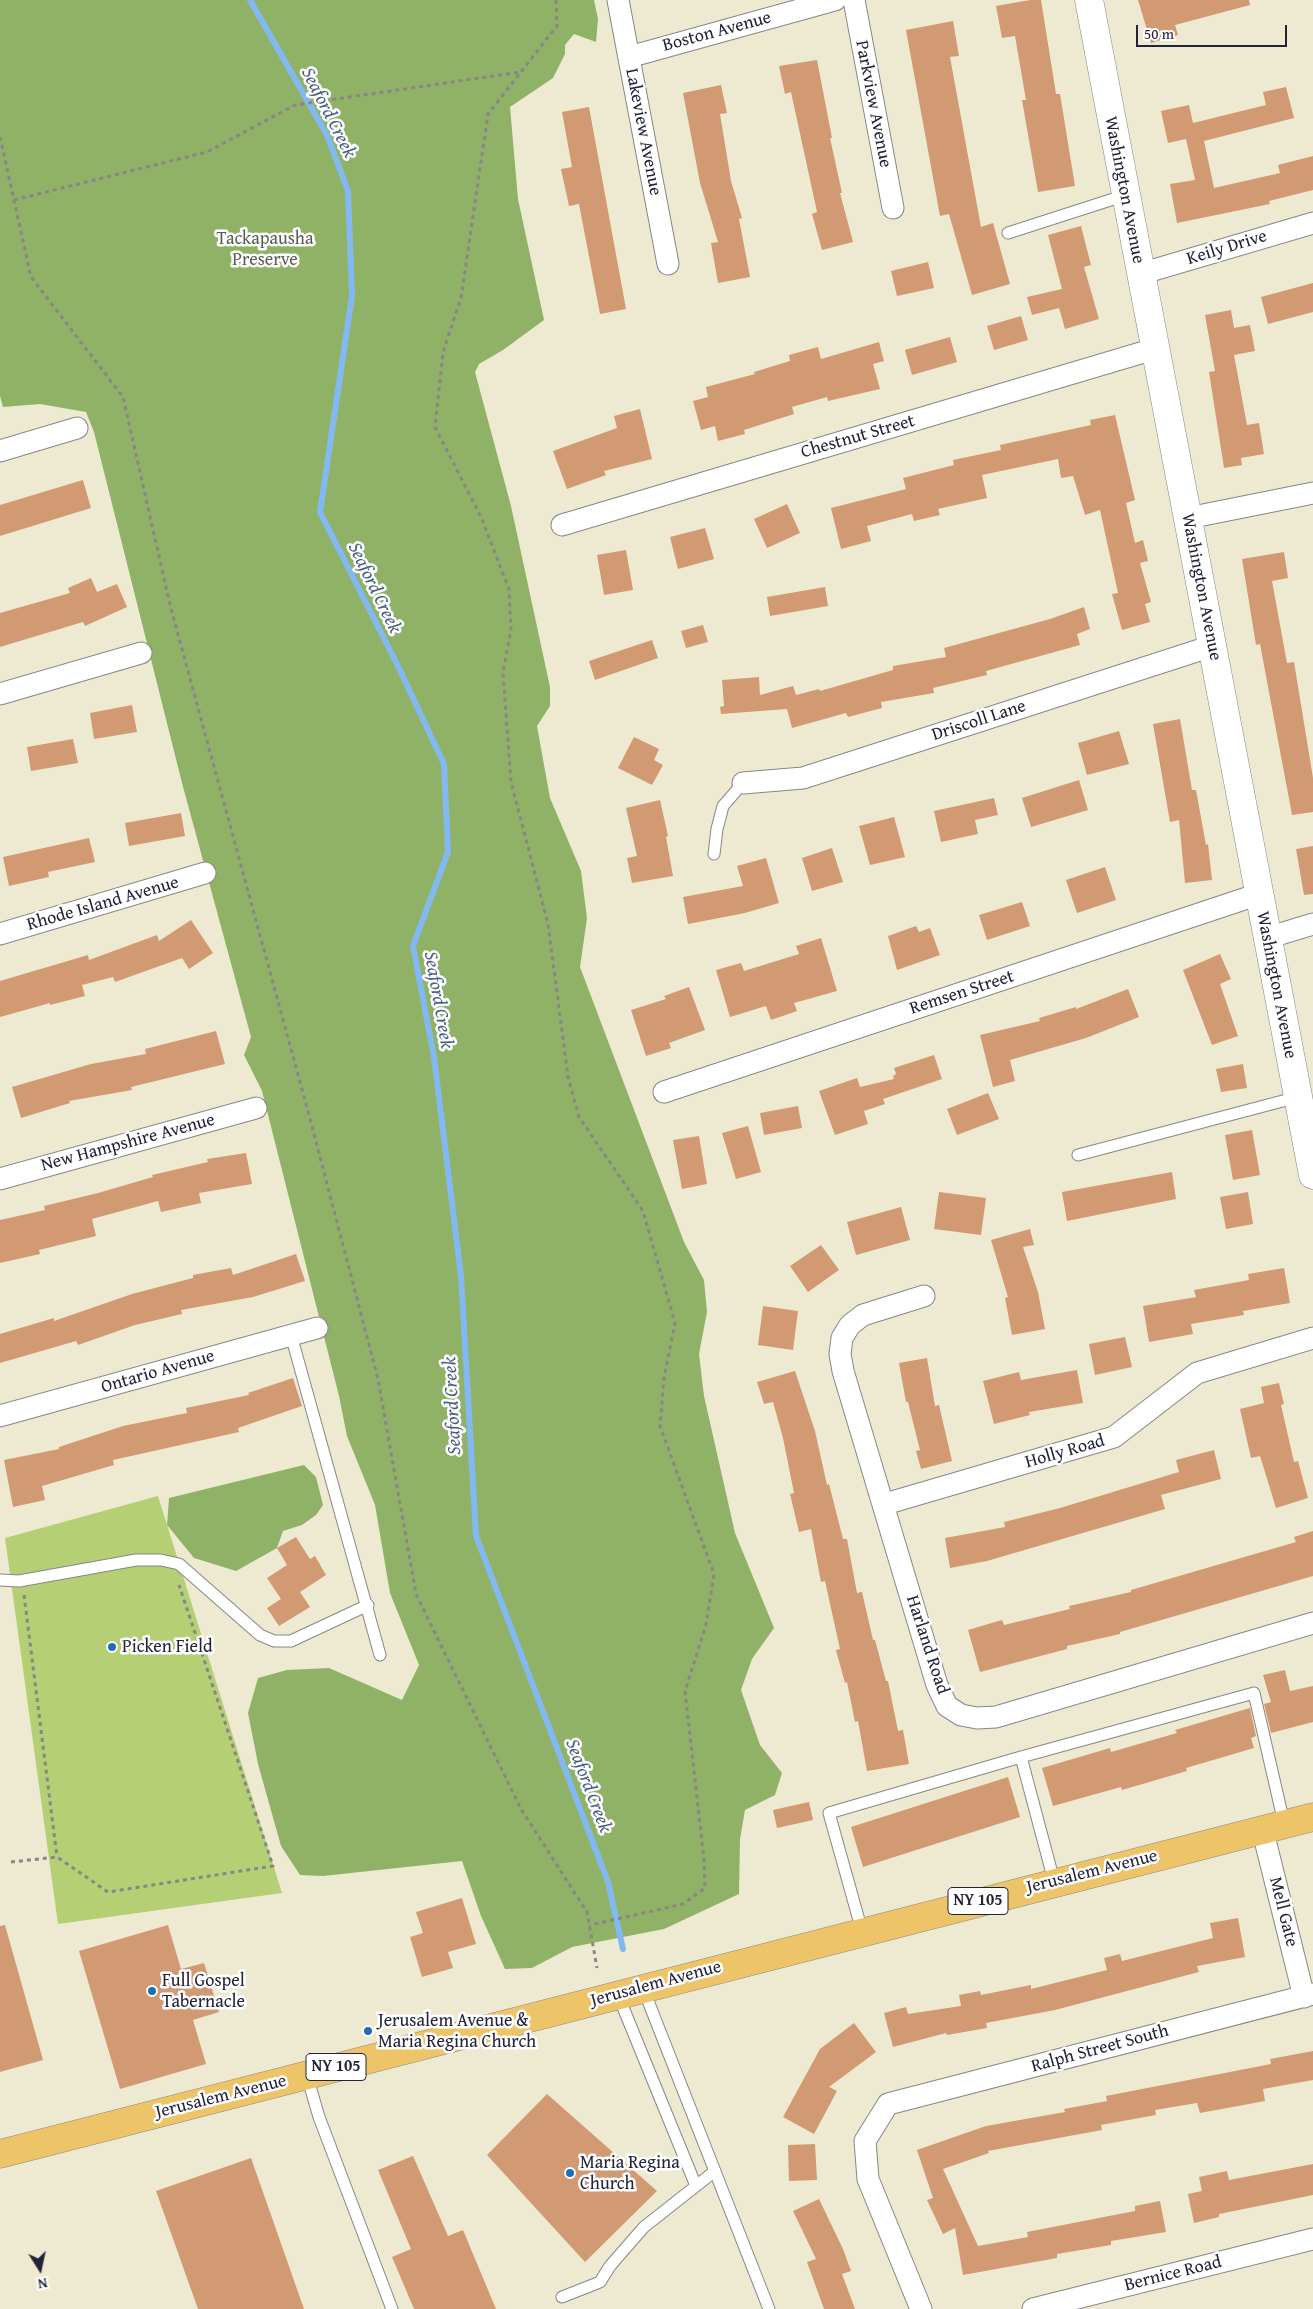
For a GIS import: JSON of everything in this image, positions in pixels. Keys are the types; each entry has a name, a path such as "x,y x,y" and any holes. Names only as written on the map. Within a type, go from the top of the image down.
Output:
{"main road":[{"name":"Jerusalem Avenue","path":"0,2154 1054,1881 1313,1817"}],"street":[{"name":"Lakeview Avenue","path":"618,0 668,264"},
{"name":"Boston Avenue","path":"629,57 835,0"},
{"name":"Parkview Avenue","path":"854,0 893,208"},
{"name":"Washington Avenue","path":"1089,0 1154,349 1313,1175"},
{"name":"Keily Drive","path":"1140,274 1313,223"},
{"name":"Chestnut Street","path":"562,525 1154,349"},
{"path":"0,451 77,428"},
{"path":"1188,518 1313,493"},
{"name":"Driscoll Lane","path":"743,783 803,778 1212,646"},
{"path":"0,694 141,653"},
{"name":"Rhode Island Avenue","path":"0,934 205,873"},
{"name":"Remsen Street","path":"664,1092 1259,894"},
{"path":"1267,938 1313,924"},
{"name":"New Hampshire Avenue","path":"0,1179 256,1108"},
{"name":"Harland Road","path":"924,1296 863,1315 850,1325 842,1338 840,1354 843,1371 937,1686 947,1706 960,1715 977,1718 996,1716 1313,1624"},
{"name":"Ontario Avenue","path":"0,1416 316,1328"},
{"name":"Holly Road","path":"884,1504 1114,1438 1197,1372 1313,1338"},
{"name":"Mell Gate","path":"1273,1826 1308,1995"},
{"name":"Ralph Street South","path":"921,2309 868,2179 865,2141 888,2104 1308,1995"},
{"name":"Bernice Road","path":"1033,2309 1313,2239"}],"lane":[{"path":"1008,233 1126,195"},
{"path":"714,854 716,829 723,806 743,783"},
{"path":"1078,1155 1298,1098"},
{"path":"291,1335 368,1605 380,1655"},
{"path":"0,1580 22,1580 136,1560 180,1564 260,1635 274,1641 291,1641 368,1605"},
{"path":"862,1931 829,1813 1021,1757 1254,1693 1273,1826"},
{"path":"1021,1757 1054,1881"},
{"path":"631,1991 715,2171 769,2309"},
{"path":"631,1991 696,2186"},
{"path":"307,2075 320,2117 392,2309"},
{"path":"562,2297 600,2282 610,2266 644,2227 715,2171"}],"path":[{"path":"556,0 557,26 488,114 461,298 443,352 436,427 481,516 509,589 511,630 503,672 511,782 548,924 568,1077 579,1117 643,1211 675,1323 664,1378 660,1426 714,1574 706,1625 685,1691 704,1860 704,1888 683,1904 590,1925"},
{"path":"14,200 207,152 296,105 521,72"},
{"path":"0,137 31,278 124,397 170,605 309,1115 378,1379 416,1594 521,1809 587,1912 597,1968"},
{"path":"11,1862 57,1856 108,1892 273,1866 171,1562"},
{"path":"22,1580 57,1856"}],"green space":[{"name":"Tackapausha Preserve","path":"0,0 594,0 598,19 596,42 574,34 565,45 565,54 553,78 510,107 518,199 544,320 503,350 479,364 475,372 511,506 550,687 550,706 537,726 550,798 581,871 587,918 580,967 684,1242 704,1280 707,1312 699,1354 704,1396 735,1533 774,1628 752,1659 741,1690 760,1745 782,1773 775,1795 745,1810 740,1839 739,1894 664,1929 572,1947 532,1968 505,1969 481,1916 462,1861 323,1876 300,1875 281,1846 258,1764 248,1713 258,1678 287,1670 329,1668 402,1700 419,1665 390,1593 375,1505 347,1436 339,1396 262,1091 244,1055 251,1037 182,783 94,432 86,412 40,404 3,407 0,396"},
{"path":"304,1465 316,1477 323,1505 316,1515 302,1525 283,1531 277,1548 236,1571 194,1558 167,1525 169,1498"},
{"name":"Picken Field","path":"158,1496 282,1893 58,1924 5,1538"}],"building":[{"path":"1041,0 1056,94 1060,94 1075,186 1038,192 1022,100 1026,100 1015,36 1002,38 996,6"},
{"path":"1138,0 1249,0 1250,5 1175,25 1178,35 1151,43"},
{"path":"953,21 959,56 950,57 981,227 993,223 1010,284 972,295 949,214 940,216 906,30"},
{"path":"817,60 832,138 830,138 842,193 840,193 853,242 822,250 812,214 817,212 791,92 785,94 779,66"},
{"path":"721,85 727,113 720,114 731,181 742,218 739,219 750,277 718,283 711,243 718,242 700,183 683,93"},
{"path":"1286,87 1294,118 1204,141 1214,188 1280,173 1278,165 1313,156 1313,190 1269,201 1270,204 1177,223 1170,184 1195,180 1186,139 1168,143 1161,111 1189,105 1193,123 1266,105 1263,92"},
{"path":"589,107 626,309 600,314 579,204 569,206 561,169 572,167 562,112"},
{"path":"1081,226 1091,265 1084,267 1099,319 1065,329 1059,308 1032,315 1027,297 1062,289 1048,235"},
{"path":"928,262 934,288 897,296 891,271"},
{"path":"1313,283 1313,312 1268,324 1261,297"},
{"path":"1231,310 1234,328 1250,325 1255,351 1234,355 1247,425 1259,423 1264,454 1241,458 1242,465 1224,468 1209,372 1215,371 1205,315"},
{"path":"1021,316 1028,340 994,350 987,326"},
{"path":"950,337 957,362 912,375 905,350"},
{"path":"879,342 884,361 873,364 880,389 828,401 827,397 792,407 794,414 744,430 745,434 718,441 715,426 701,430 693,401 708,397 706,387 755,374 754,372 790,361 789,355 818,347 821,359"},
{"path":"640,409 652,459 604,471 606,475 567,489 553,451 617,428 614,416"},
{"path":"1115,415 1135,500 1126,503 1135,543 1143,540 1148,561 1140,563 1151,602 1145,604 1150,622 1122,630 1112,594 1118,593 1100,510 1085,515 1073,476 1061,478 1058,459 982,475 987,498 938,509 940,515 914,521 912,514 867,526 871,541 841,549 831,508 906,489 903,478 954,465 953,460 1001,450 1000,445 1091,425 1090,420"},
{"path":"83,480 91,508 0,536 0,505"},
{"path":"787,504 800,533 767,548 754,519"},
{"path":"705,528 714,559 678,569 670,537"},
{"path":"626,550 633,590 604,595 597,555"},
{"path":"1284,552 1288,578 1272,581 1287,663 1294,662 1313,778 1313,812 1292,815 1260,644 1256,645 1242,559"},
{"path":"91,578 97,592 117,584 127,607 85,626 83,622 0,647 0,613 70,593 68,588"},
{"path":"825,587 828,606 770,616 767,597"},
{"path":"1084,607 1090,629 1077,634 1080,645 986,671 987,675 933,688 934,693 881,702 882,708 848,717 846,713 792,728 787,709 721,714 720,707 724,706 722,680 759,677 760,695 793,686 796,695 819,689 820,691 893,670 893,666 946,657 944,648 1050,619"},
{"path":"703,625 708,642 686,648 681,631"},
{"path":"652,640 658,658 595,680 589,661"},
{"path":"132,705 137,732 94,739 90,713"},
{"path":"1180,719 1192,790 1196,790 1206,845 1208,844 1212,880 1185,883 1179,820 1170,822 1153,724"},
{"path":"1119,731 1129,764 1087,775 1078,743"},
{"path":"634,737 659,749 654,760 663,765 652,785 618,768"},
{"path":"73,739 78,763 31,771 27,747"},
{"path":"1079,780 1088,810 1031,827 1022,798"},
{"path":"994,798 998,815 975,820 978,834 941,842 934,811"},
{"path":"660,800 668,836 666,837 673,876 632,883 627,858 637,856 626,808"},
{"path":"181,813 185,836 129,846 125,823"},
{"path":"894,817 905,857 870,865 859,826"},
{"path":"89,838 95,862 48,872 49,877 9,886 3,857"},
{"path":"1313,846 1313,894 1304,895 1296,849"},
{"path":"832,848 843,882 812,891 802,858"},
{"path":"766,858 779,903 745,913 688,924 683,897 743,886 737,866"},
{"path":"1105,867 1116,900 1077,913 1066,880"},
{"path":"1022,902 1030,926 987,940 979,915"},
{"path":"191,920 213,953 189,969 182,958 115,982 113,977 82,985 85,996 50,1005 50,1003 0,1017 0,981 88,955 89,960 157,935 159,941"},
{"path":"916,926 919,932 930,928 940,955 897,970 888,936"},
{"path":"821,938 837,991 794,1003 797,1011 771,1020 766,1006 730,1017 716,970 741,963 744,971 799,954 796,946"},
{"path":"1220,954 1231,979 1220,984 1238,1036 1212,1045 1183,970"},
{"path":"689,987 705,1030 669,1043 671,1048 646,1056 631,1010 666,999 664,996"},
{"path":"1128,989 1139,1017 1086,1038 1010,1060 1015,1081 993,1087 980,1035 1040,1021 1039,1018 1076,1007 1076,1009"},
{"path":"216,1031 225,1064 131,1087 132,1090 69,1101 70,1103 21,1118 12,1087 91,1064 146,1054 145,1049"},
{"path":"934,1055 942,1079 883,1099 885,1104 864,1111 868,1124 835,1135 819,1091 857,1078 860,1087 894,1079 893,1076 896,1074 894,1068"},
{"path":"1243,1064 1247,1088 1221,1092 1216,1069"},
{"path":"988,1093 999,1119 957,1135 947,1109"},
{"path":"798,1106 802,1128 764,1135 760,1113"},
{"path":"748,1126 761,1172 736,1179 722,1133"},
{"path":"1252,1130 1260,1175 1233,1180 1225,1135"},
{"path":"699,1136 707,1184 682,1189 673,1140"},
{"path":"246,1153 252,1184 199,1193 201,1203 161,1212 158,1201 92,1219 96,1236 39,1250 40,1254 0,1263 0,1220 45,1210 44,1206 98,1193 153,1177 152,1175 208,1162 207,1159"},
{"path":"1172,1172 1176,1199 1067,1221 1062,1192"},
{"path":"939,1192 986,1198 981,1235 934,1229"},
{"path":"1248,1192 1253,1224 1226,1229 1220,1197"},
{"path":"901,1207 910,1240 856,1255 847,1222"},
{"path":"1030,1229 1034,1245 1023,1247 1038,1292 1045,1329 1012,1335 1005,1298 1008,1297 991,1240"},
{"path":"821,1245 839,1270 808,1292 790,1266"},
{"path":"296,1254 305,1281 253,1297 181,1310 182,1314 135,1325 78,1345 76,1341 0,1363 0,1334 54,1318 54,1321 132,1294 193,1278 193,1275 231,1268 233,1275"},
{"path":"1284,1268 1290,1303 1243,1311 1244,1315 1191,1324 1193,1334 1149,1342 1143,1306 1196,1297 1194,1290 1249,1280 1248,1274"},
{"path":"763,1306 798,1311 793,1350 758,1345"},
{"path":"1125,1337 1132,1367 1095,1375 1089,1344"},
{"path":"927,1358 935,1406 939,1405 952,1461 921,1469 916,1451 920,1450 908,1402 906,1402 899,1363"},
{"path":"1077,1370 1083,1403 1029,1412 1030,1415 994,1424 983,1381 1019,1372 1021,1380"},
{"path":"795,1371 815,1431 827,1485 829,1484 843,1539 847,1539 857,1593 862,1592 873,1640 875,1640 886,1681 888,1681 898,1731 903,1730 909,1764 867,1771 858,1721 855,1722 847,1682 845,1683 836,1650 840,1649 825,1581 821,1582 811,1529 799,1532 790,1494 794,1493 783,1438 773,1402 764,1404 757,1382"},
{"path":"293,1378 302,1406 238,1428 239,1432 113,1460 114,1465 42,1486 45,1500 13,1507 4,1460 59,1449 59,1447 123,1426 187,1413 186,1408 249,1395 248,1393"},
{"path":"1279,1383 1284,1404 1281,1405 1294,1462 1298,1461 1308,1498 1276,1508 1260,1456 1251,1458 1240,1409 1264,1403 1261,1387"},
{"path":"1214,1450 1221,1479 1161,1495 1165,1509 987,1561 950,1568 945,1538 1005,1527 1004,1522 1060,1508 1179,1472 1176,1460"},
{"path":"1313,1531 1313,1576 1120,1632 1120,1634 1067,1646 1067,1649 980,1672 968,1630 1002,1620 1004,1625 1070,1609 1069,1606 1131,1592 1131,1590 1296,1542 1294,1537"},
{"path":"296,1537 310,1559 315,1556 326,1575 300,1592 310,1607 279,1626 267,1608 281,1599 267,1578 287,1565 277,1548"},
{"path":"1285,1670 1290,1691 1313,1686 1313,1722 1271,1733 1264,1704 1271,1702 1263,1675"},
{"path":"1250,1708 1256,1736 1251,1738 1254,1748 1186,1768 1187,1771 1122,1790 1121,1787 1053,1806 1042,1768 1110,1748 1111,1752 1177,1733 1175,1730"},
{"path":"1008,1777 1020,1817 863,1867 851,1827"},
{"path":"809,1802 813,1820 777,1828 773,1810"},
{"path":"462,1898 476,1944 448,1952 453,1968 422,1977 410,1937 423,1933 416,1912"},
{"path":"1238,1918 1245,1957 1197,1966 1199,1972 1055,2010 986,2023 987,2028 947,2035 946,2033 893,2047 884,2013 906,2007 908,2014 961,2006 959,1995 980,1991 981,1995 1031,1985 1031,1989 1107,1970 1104,1958 1120,1954 1122,1961 1213,1938 1210,1923"},
{"path":"5,1925 43,2060 0,2072 0,1926"},
{"name":"Full Gospel Tabernacle","path":"168,1925 181,1969 204,1963 219,2012 193,2020 206,2064 120,2089 79,1951"},
{"path":"854,2023 876,2052 829,2087 837,2091 814,2134 783,2117 820,2049"},
{"path":"1313,2051 1313,2080 1263,2089 1265,2101 1200,2113 1197,2103 1155,2110 1156,2115 1101,2125 1102,2130 988,2151 989,2153 943,2169 978,2246 1028,2237 1027,2232 1135,2211 1135,2206 1160,2201 1166,2232 1111,2241 1111,2245 1057,2254 1057,2258 963,2275 955,2228 943,2234 927,2200 933,2198 917,2150 986,2126 1065,2112 1064,2109 1107,2101 1106,2096 1271,2064 1270,2059"},
{"name":"Maria Regina Church","path":"547,2094 657,2191 585,2262 487,2155"},
{"path":"815,2144 817,2180 789,2181 788,2145"},
{"path":"413,2156 448,2236 463,2230 496,2309 414,2309 392,2257 411,2249 378,2170"},
{"path":"251,2158 304,2309 198,2309 156,2191"},
{"path":"1313,2164 1313,2195 1219,2214 1219,2217 1194,2223 1188,2194 1202,2191 1199,2177 1227,2171 1229,2180"},
{"path":"819,2199 843,2249 851,2271 842,2274 855,2309 824,2309 807,2262 816,2259 793,2211"}],"waterway":[{"name":"Seaford Creek","path":"250,0 327,135 348,191 352,296 320,512 398,666 444,764 448,852 413,946 434,1057 461,1276 476,1536 608,1882 623,1949"}],"place":[{"name":"Picken Field","path":"112,1647"},
{"name":"Full Gospel Tabernacle","path":"152,1991"},
{"name":"Jerusalem Avenue & Maria Regina Church","path":"368,2031"},
{"name":"Maria Regina Church","path":"570,2173"}]}
